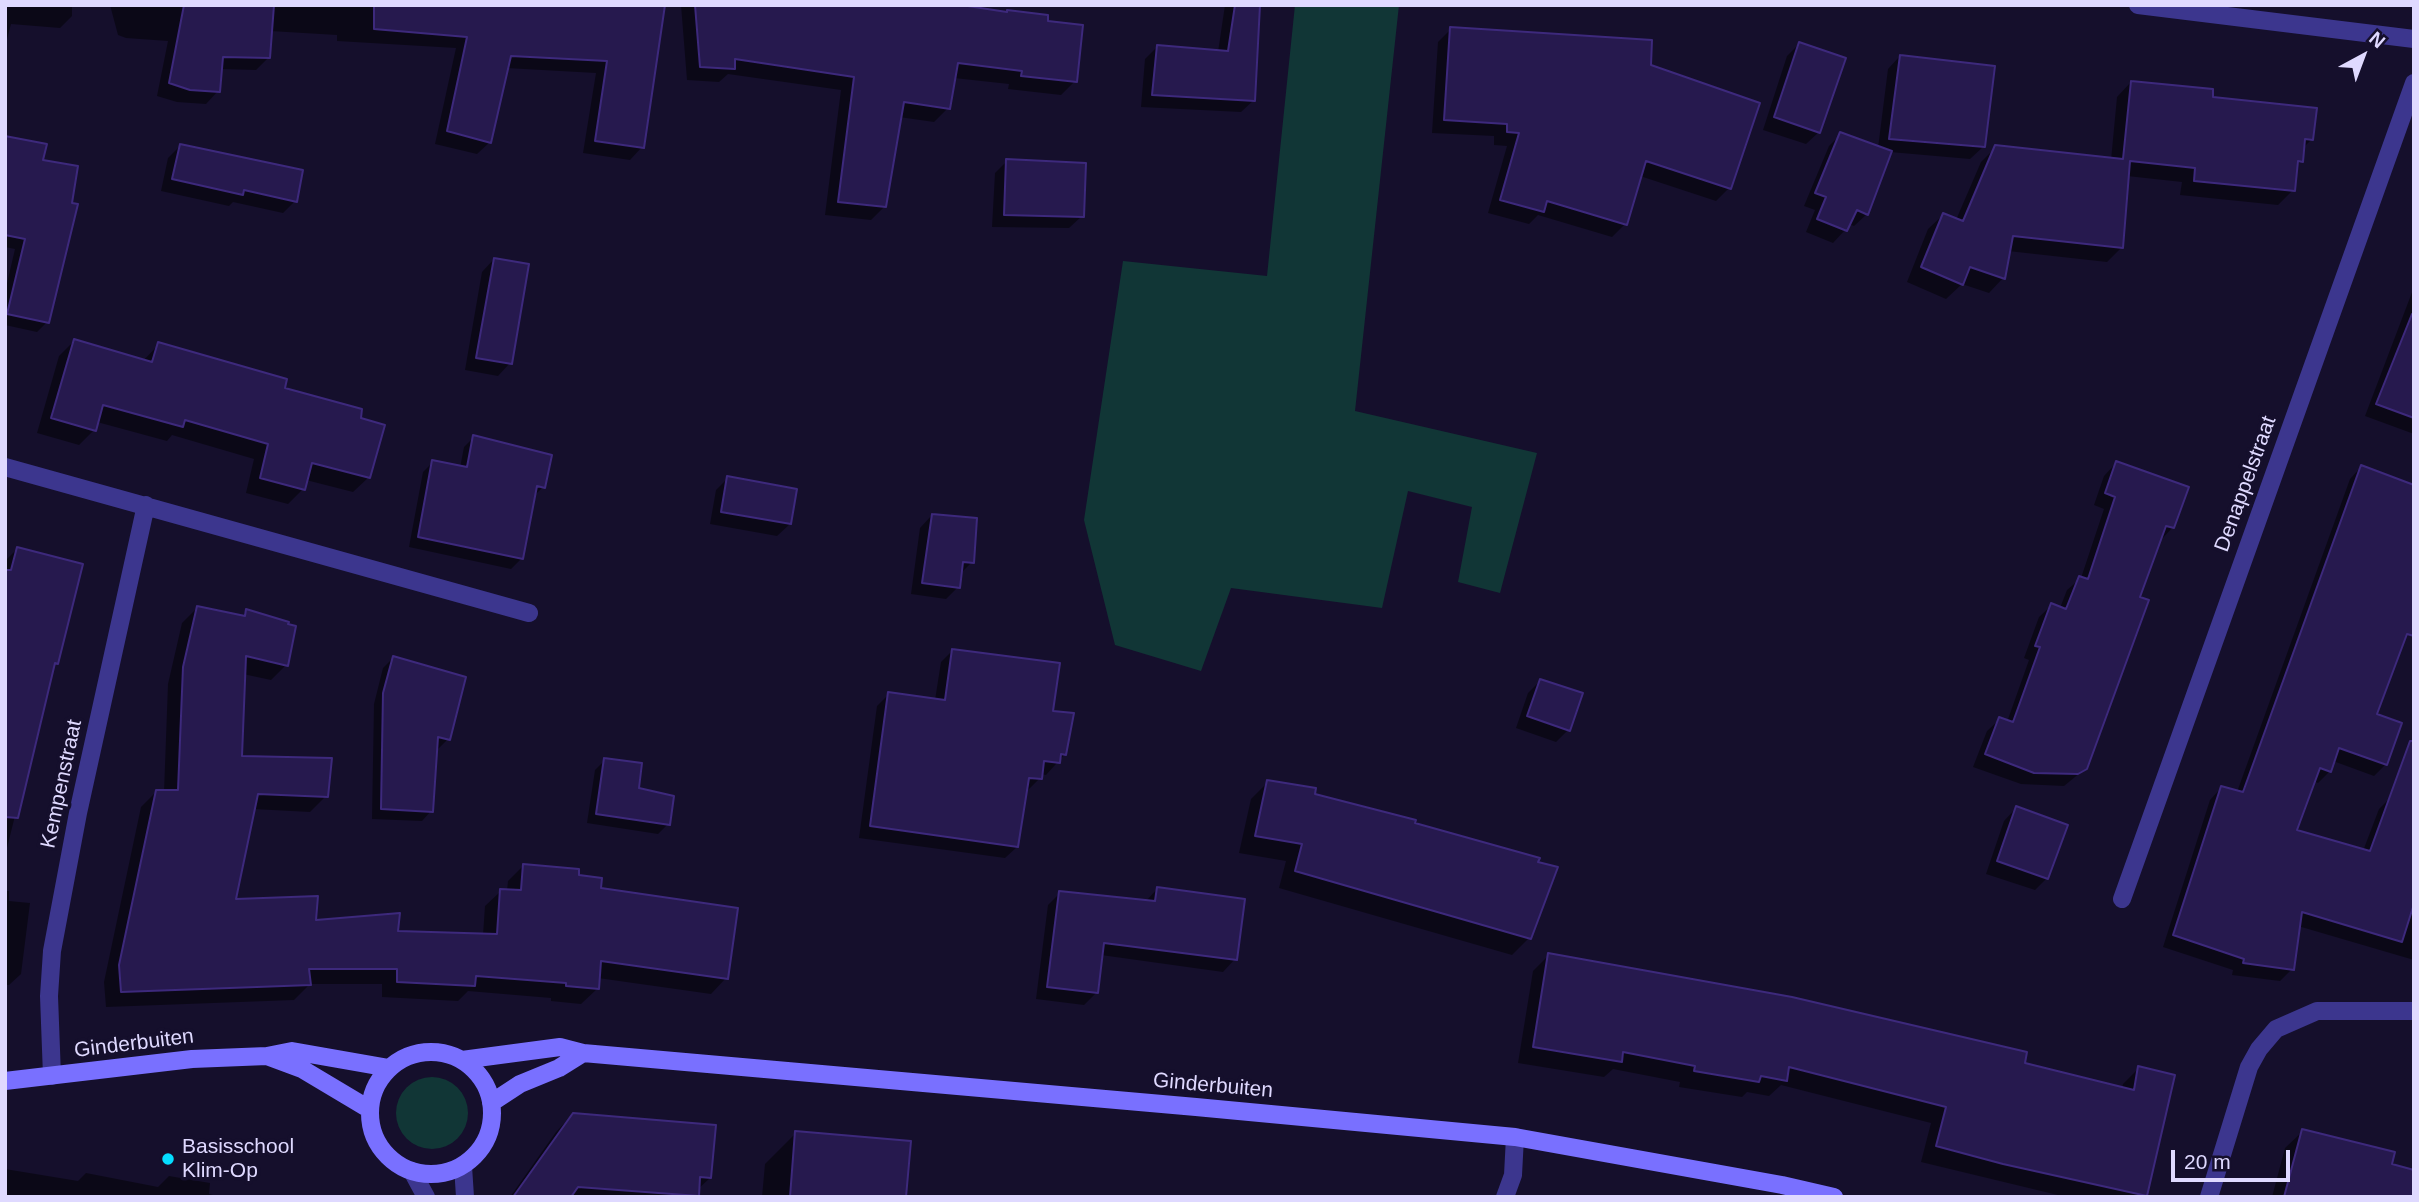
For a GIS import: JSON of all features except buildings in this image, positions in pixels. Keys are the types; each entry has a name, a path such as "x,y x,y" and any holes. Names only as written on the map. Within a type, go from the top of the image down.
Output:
{"main road":[{"name":"Ginderbuiten","path":"5,1081 192,1059 267,1056 292,1051 389,1068 405,1057 424,1052 444,1053 463,1060 560,1047 583,1053 1183,1105 1516,1138 1782,1185 1834,1197"},
{"path":"491,1103 520,1084 559,1068 583,1053"},
{"name":"Ginderbuiten","path":"267,1056 302,1069 369,1109"},
{"path":"389,1068 372,1094 369,1109 371,1129 380,1147 394,1162 412,1171 446,1173 463,1166 477,1154 487,1139 492,1121 486,1086 463,1060"}],"street":[{"path":"2138,5 2414,39"},
{"name":"Denappelstraat","path":"2122,899 2414,83"},
{"path":"5,467 529,613"},
{"name":"Kempenstraat","path":"52,1076 49,996 52,951 78,813 146,505"},
{"path":"2209,1197 2249,1067 2259,1049 2276,1029 2317,1011 2414,1011"},
{"path":"1505,1197 1513,1175 1516,1138"},
{"path":"463,1166 465,1197"},
{"path":"412,1171 426,1197"}],"green space":[{"path":"1295,5 1399,5 1355,411 1537,453 1500,593 1458,582 1472,507 1408,491 1382,608 1231,588 1201,671 1115,645 1084,520 1123,261 1267,276"},
{"path":"432,1077 452,1083 462,1093 468,1113 462,1133 452,1143 432,1149 412,1143 402,1133 396,1113 402,1093 412,1083"}],"place":[{"name":"Basisschool Klim-Op","path":"168,1159"}]}
